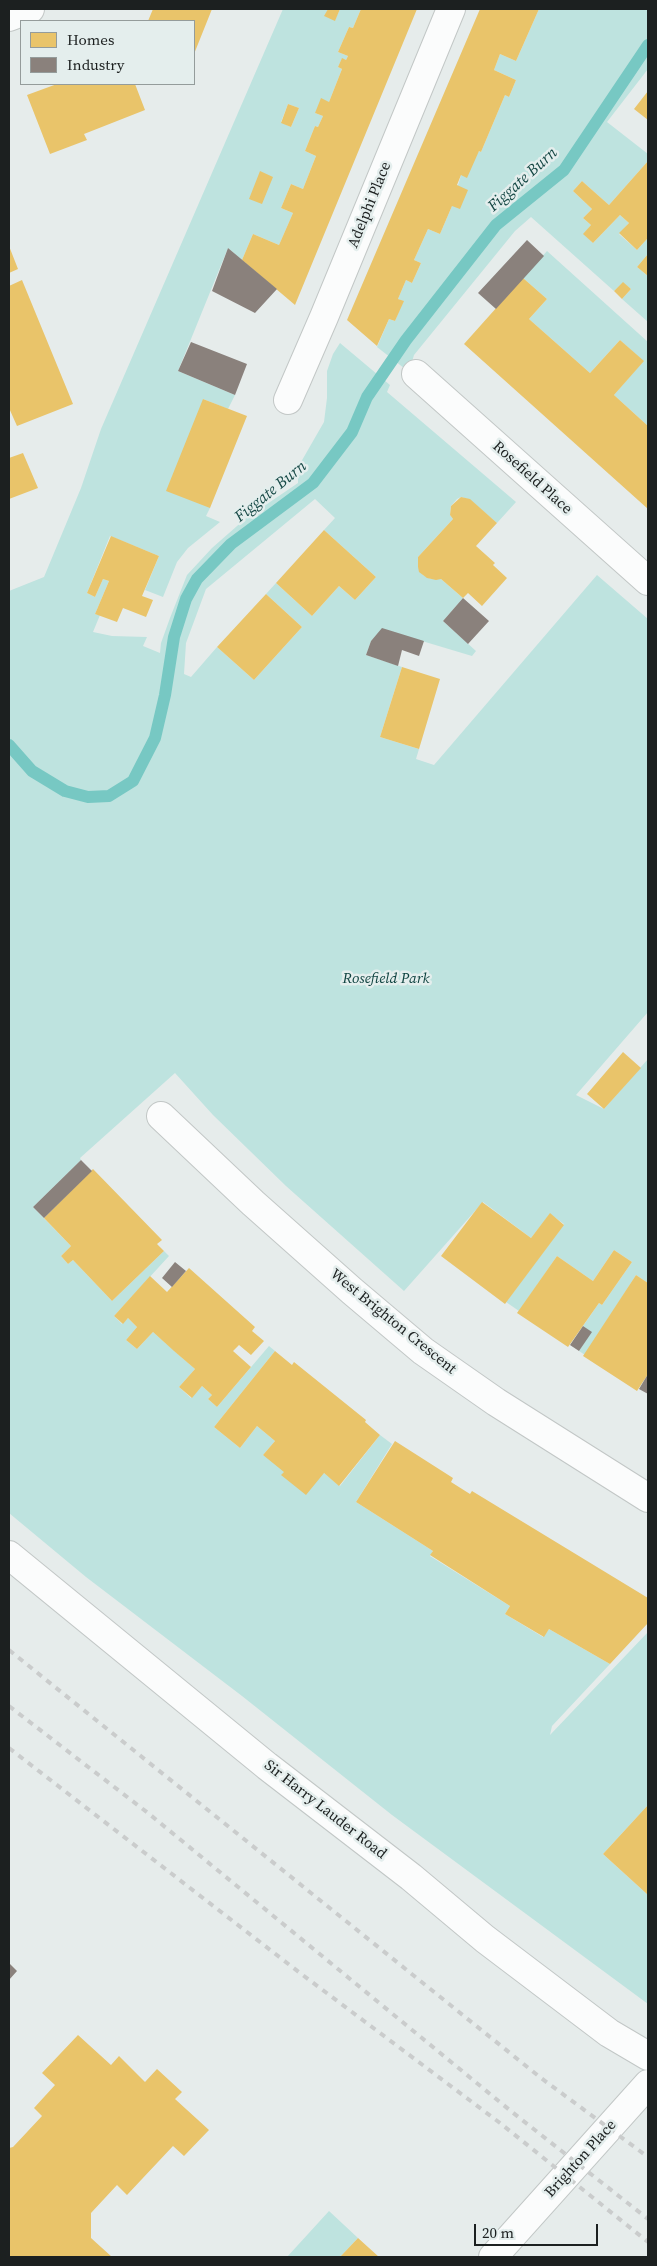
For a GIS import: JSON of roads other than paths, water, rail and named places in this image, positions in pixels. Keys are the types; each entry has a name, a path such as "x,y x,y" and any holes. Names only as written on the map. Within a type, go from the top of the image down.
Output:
{"street":[{"path":"9,17 30,9"},
{"name":"Adelphi Place","path":"288,400 451,9"},
{"name":"Rosefield Place","path":"416,374 648,581"},
{"name":"West Brighton Crescent","path":"161,1116 260,1210 423,1351 496,1402 648,1498"},
{"name":"Sir Harry Lauder Road","path":"9,1555 267,1766 560,1996 609,2033 648,2056"},
{"name":"Brighton Place","path":"493,2257 648,2084"}],"waterway":[{"name":"Figgate Burn","path":"9,745 32,771 65,791 88,797 109,796 133,781 155,738 165,695 174,637 186,599 197,579 231,544 313,483 352,432 367,397 406,340 496,225 564,170 648,45"}],"railway":[{"path":"9,1650 541,2078 648,2157"},
{"path":"9,1706 148,1813 512,2112 648,2219"},
{"path":"9,1748 300,1973 500,2123 648,2242"}],"park label":[{"name":"Rosefield Park","path":"386,979"}]}
